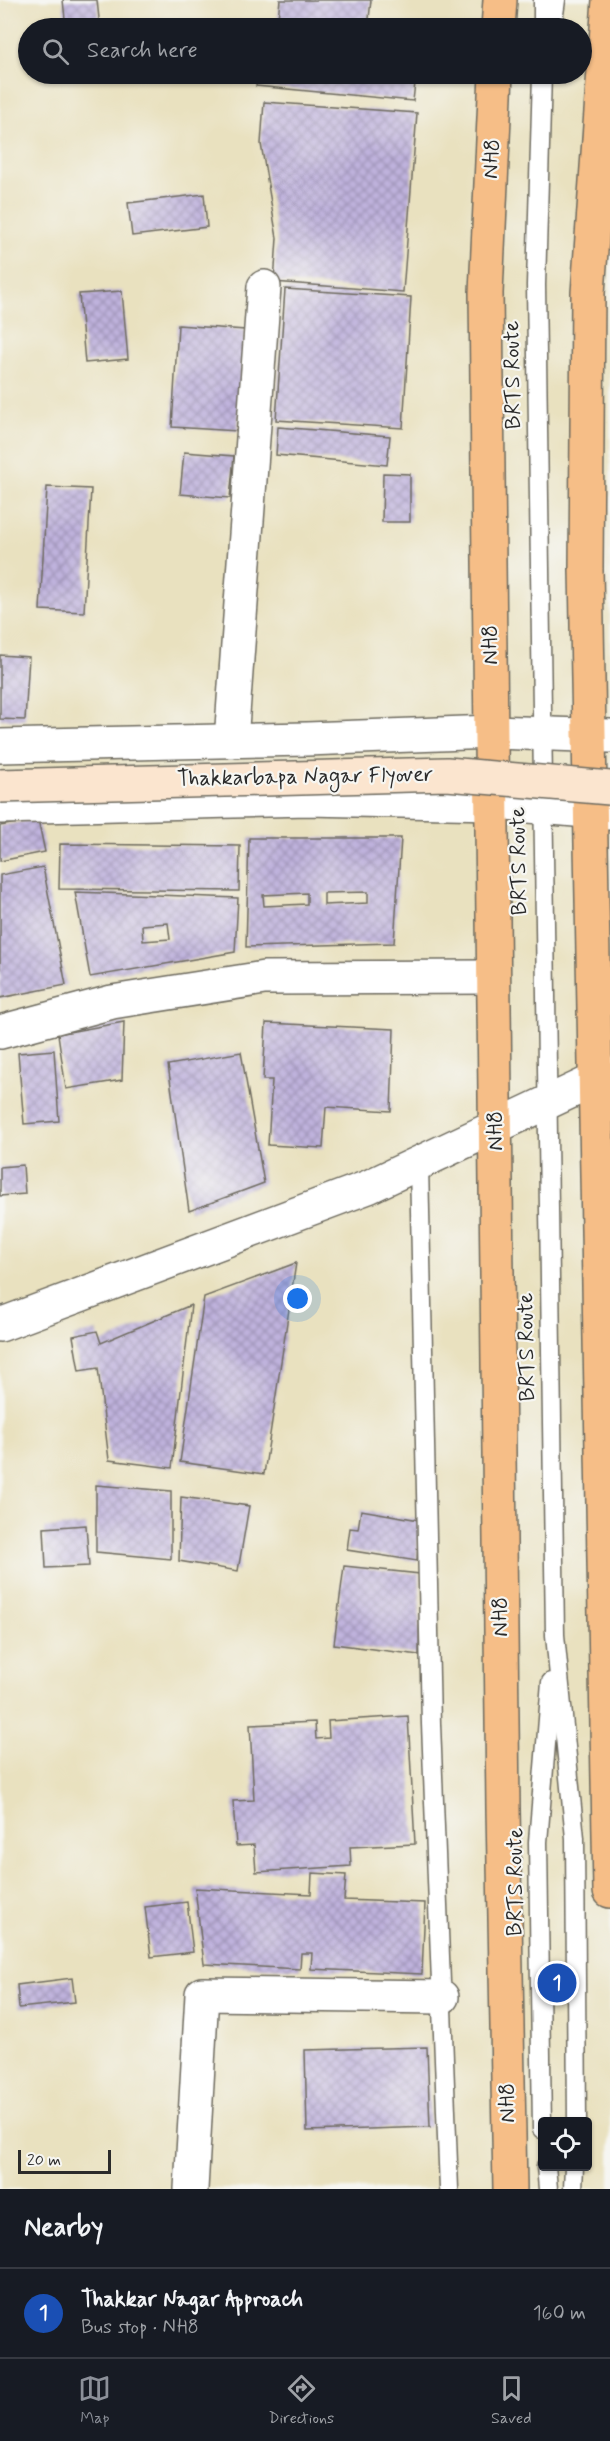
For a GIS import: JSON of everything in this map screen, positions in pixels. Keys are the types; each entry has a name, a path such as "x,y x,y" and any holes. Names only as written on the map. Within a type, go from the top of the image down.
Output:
{"main road":[{"path":"499,18 500,0"},
{"path":"609,0 588,293 586,569 604,804 603,1076 610,1891"},
{"name":"NH8","path":"496,84 486,293 503,1832 510,2189"},
{"name":"Thakkarbapa Nagar Flyover","path":"0,764 447,753 610,767"},
{"name":"Thakkarbapa Nagar Flyover","path":"0,786 447,774 604,804"}],"street":[{"path":"231,741 264,287"},
{"path":"0,746 492,732 600,736"},
{"path":"0,807 308,800 493,803 542,807 604,804"},
{"path":"0,1032 112,1002 264,978 493,977"},
{"path":"0,1325 368,1187 496,1129 603,1076"},
{"path":"191,2189 202,1994 442,1998"}],"lane":[{"path":"543,0 543,18"},
{"path":"553,18 556,0"},
{"name":"BRTS Route","path":"543,84 536,285 555,1635 575,1838 577,2117"},
{"path":"419,1164 430,1724 449,2189"},
{"name":"BRTS Route","path":"543,2117 538,1842 555,1635"},
{"path":"546,2171 548,2189"},
{"path":"573,2189 574,2171"}],"building":[{"path":"63,0 97,0 99,18 65,18"},
{"path":"280,0 371,0 369,18 278,18"},
{"path":"256,84 415,84 413,101 256,86"},
{"path":"264,102 417,113 403,292 274,282 277,238 261,144"},
{"path":"204,194 207,227 132,236 128,203"},
{"path":"285,289 411,297 403,428 276,420"},
{"path":"122,291 128,359 85,363 79,294"},
{"path":"178,325 245,330 238,431 172,427"},
{"path":"278,427 390,436 387,465 276,455"},
{"path":"184,452 234,456 230,498 180,494"},
{"path":"383,473 410,474 410,522 382,522"},
{"path":"47,487 91,489 84,612 40,610"},
{"path":"0,655 29,657 25,720 0,719"},
{"path":"38,819 45,852 0,861 0,826"},
{"path":"249,838 401,838 394,943 246,947","holes":["368,892 368,903 324,905 324,893","307,893 307,904 264,906 263,895"]},
{"path":"60,844 240,846 239,891 59,889"},
{"path":"43,867 66,985 0,998 0,875"},
{"path":"75,892 238,898 235,952 90,977","holes":["168,923 170,939 143,941 142,925"]},
{"path":"124,1022 122,1080 66,1089 58,1034"},
{"path":"266,1023 394,1029 391,1111 326,1107 323,1148 268,1145 272,1080 263,1080"},
{"path":"54,1050 59,1121 24,1124 18,1053"},
{"path":"241,1052 264,1183 189,1211 168,1065"},
{"path":"23,1165 25,1194 0,1196 0,1167"},
{"path":"296,1263 264,1474 180,1462 204,1297"},
{"path":"191,1305 172,1468 109,1460 98,1368 79,1371 73,1336 97,1331 101,1343"},
{"path":"96,1485 171,1491 171,1559 96,1552"},
{"path":"181,1497 249,1506 238,1571 179,1561"},
{"path":"361,1510 419,1520 417,1561 347,1550 350,1528 358,1529"},
{"path":"86,1525 89,1566 46,1568 44,1528"},
{"path":"344,1566 420,1574 419,1655 334,1644"},
{"path":"408,1716 415,1844 350,1847 351,1866 256,1872 254,1845 236,1846 233,1801 254,1800 250,1725 315,1722 316,1739 329,1738 328,1721"},
{"path":"312,1873 346,1875 344,1900 425,1903 422,1974 311,1969 312,1953 301,1953 300,1969 204,1964 195,1888 311,1894"},
{"path":"187,1902 193,1952 151,1957 145,1907"},
{"path":"72,1978 75,2002 19,2008 17,1985"},
{"path":"427,2047 430,2127 307,2131 305,2050"}],"place":[{"name":"Thakkar Nagar Approach","path":"557,1983"}]}
